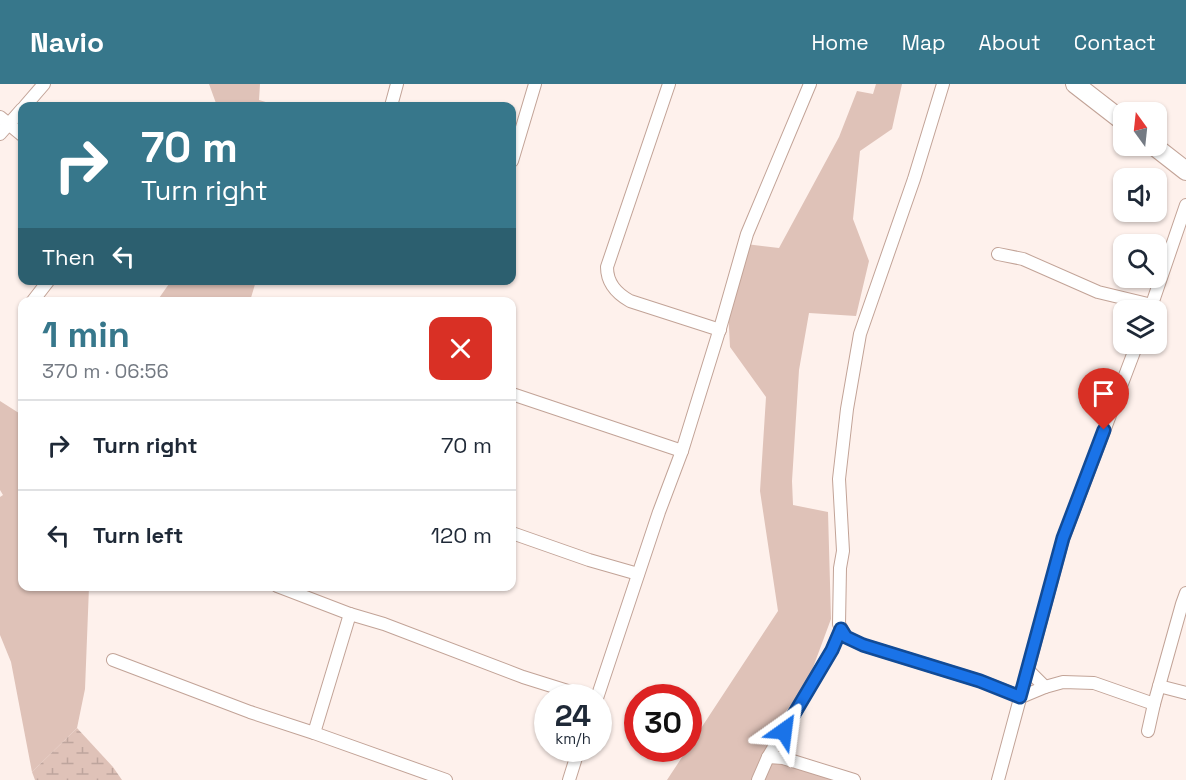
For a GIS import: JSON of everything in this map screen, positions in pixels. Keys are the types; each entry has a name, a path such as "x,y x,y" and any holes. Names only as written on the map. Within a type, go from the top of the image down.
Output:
{"main road":[{"path":"1075,84 1113,113"},
{"path":"1167,156 1186,171"}],"street":[{"path":"27,102 44,84"},
{"path":"392,102 397,84"},
{"path":"516,147 534,84"},
{"path":"669,84 607,267 607,275 619,294 630,301 720,330"},
{"path":"602,684 659,512 682,451 747,234 810,84"},
{"path":"943,84 914,179 860,334 847,409 839,479 843,550 840,568 839,624 846,637 863,645 980,681 1020,697 1063,682 1094,683 1154,704"},
{"path":"0,134 14,115"},
{"path":"1154,300 1186,205"},
{"path":"998,254 1023,259 1098,292 1124,300"},
{"path":"36,297 45,285"},
{"path":"998,780 1063,538 1133,354"},
{"path":"516,395 682,451"},
{"path":"516,534 589,560 638,574"},
{"path":"290,591 545,684"},
{"path":"1148,731 1186,593"},
{"path":"314,733 350,614"},
{"path":"758,780 771,752 832,650 841,629"},
{"path":"112,660 250,712 446,780"},
{"path":"1028,670 1045,687"},
{"path":"1159,686 1186,693"},
{"path":"771,752 783,758 854,780"},
{"path":"569,780 575,762"}],"green space":[{"path":"209,84 260,84 259,100 266,102 216,102"},
{"path":"876,84 902,84 892,129 860,151 853,219 869,261 856,316 809,313 799,370 792,481 793,505 828,512 831,619 808,681 766,739 840,780 667,780 679,762 702,762 702,727 778,611 760,491 766,397 730,347 727,290 738,243 779,248 839,137 857,91 873,94"},
{"path":"168,285 255,285 251,297 160,297"},
{"path":"0,401 18,412 18,591 89,591 85,689 77,728 32,772 11,662 0,635 0,497 3,495 0,490"},
{"path":"77,728 122,780 35,780 32,772"}],"route":[{"path":"784,731 832,650 841,629 846,637 863,645 980,681 1020,697 1063,538 1104,430"}]}
